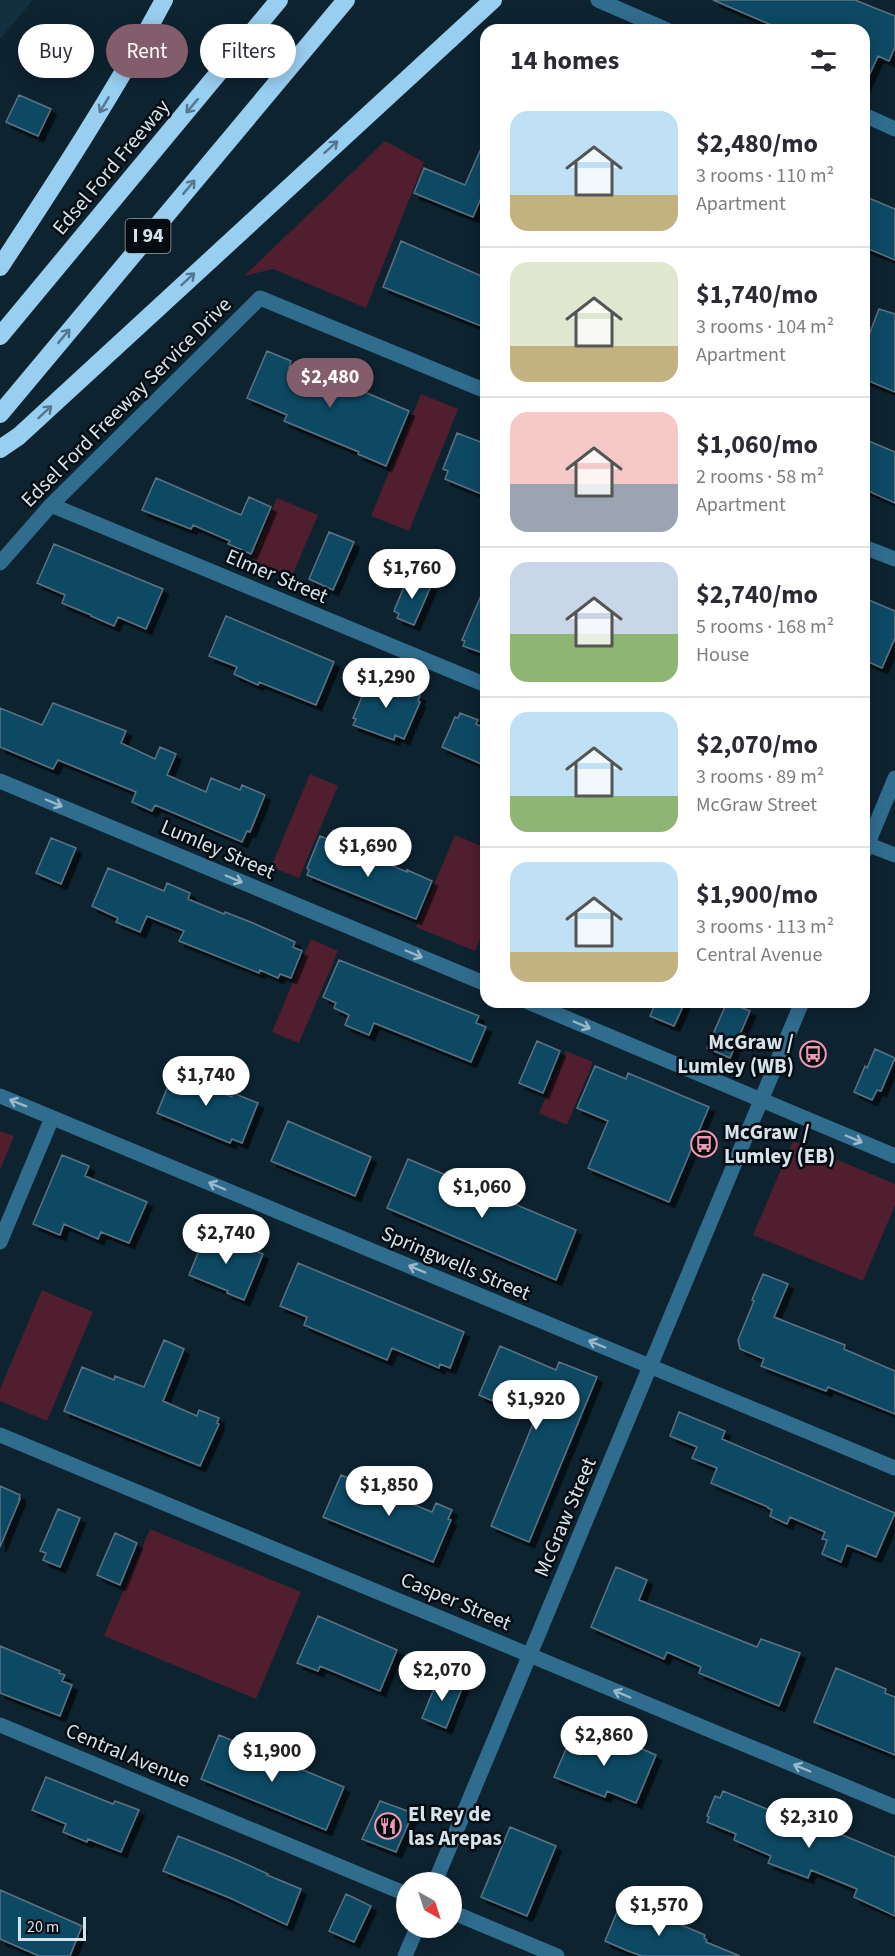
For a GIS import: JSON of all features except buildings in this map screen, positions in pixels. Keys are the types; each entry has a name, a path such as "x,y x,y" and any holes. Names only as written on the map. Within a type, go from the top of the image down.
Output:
{"highway":[{"path":"0,267 71,160 132,59 164,0"},
{"name":"Edsel Ford Freeway","path":"0,336 279,0"},
{"name":"I 94","path":"0,414 346,0"},
{"path":"0,449 19,436 493,0"}],"street":[{"path":"598,0 653,24"},
{"path":"870,118 895,129"},
{"name":"Edsel Ford Freeway Service Drive","path":"0,563 51,505 260,298 480,390"},
{"name":"Elmer Street","path":"51,505 480,683"},
{"path":"870,550 895,560"},
{"path":"870,835 895,778"},
{"name":"Lumley Street","path":"0,781 480,981"},
{"path":"870,848 895,855"},
{"path":"542,1008 895,1156"},
{"name":"McGraw Street","path":"439,1872 800,1008"},
{"name":"Springwells Street","path":"0,1096 895,1468"},
{"path":"0,1242 52,1118"},
{"name":"Casper Street","path":"0,1435 895,1807"},
{"name":"Central Avenue","path":"0,1725 396,1890"},
{"path":"462,1916 557,1956"},
{"path":"405,1956 413,1938"}],"shaded area":[{"path":"0,0 33,0 0,39"},
{"path":"385,141 424,162 366,308 273,269 244,276"},
{"path":"421,394 458,409 409,531 371,516"},
{"path":"277,498 318,515 292,576 252,560"},
{"path":"310,774 338,786 299,878 271,867"},
{"path":"455,835 480,845 480,940 475,951 416,927"},
{"path":"311,939 338,951 299,1043 272,1032"},
{"path":"566,1051 593,1062 567,1125 539,1113"},
{"path":"0,1131 14,1136 0,1170"},
{"path":"793,1141 895,1184 895,1205 863,1281 753,1235"},
{"path":"42,1290 93,1312 47,1421 0,1401 0,1389"},
{"path":"150,1529 301,1592 256,1699 104,1636"}],"place":[{"name":"McGraw / Lumley (WB)","path":"813,1054"},
{"name":"McGraw / Lumley (EB)","path":"704,1144"},
{"name":"El Rey de las Arepas","path":"388,1826"}]}
